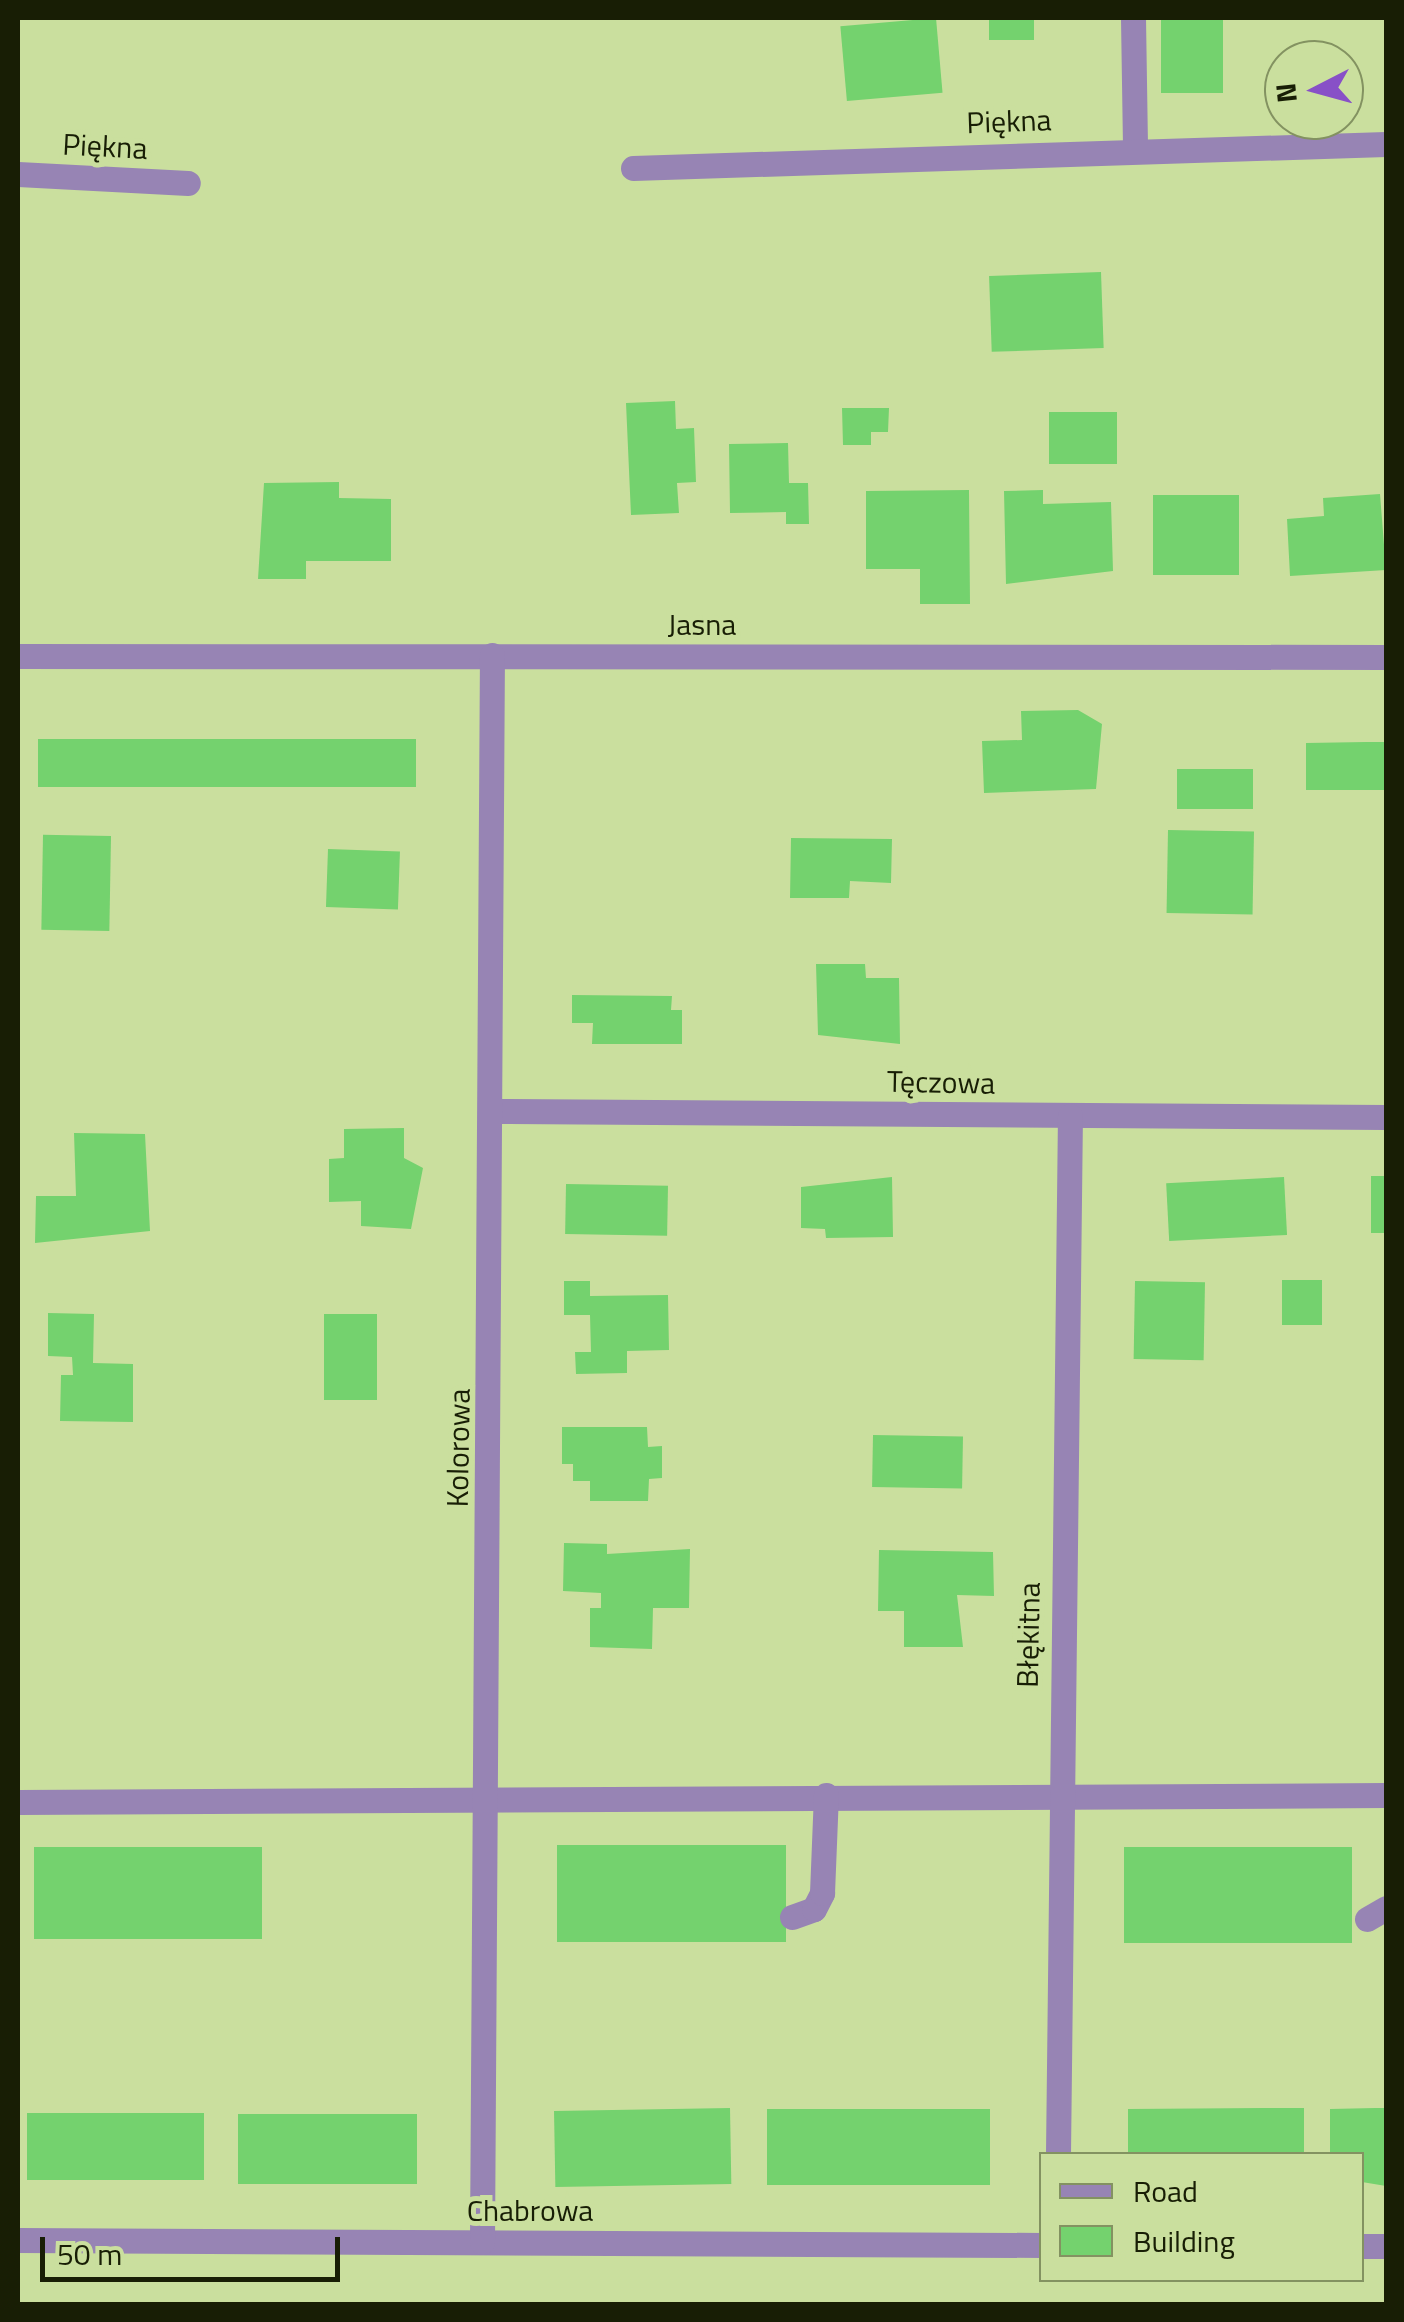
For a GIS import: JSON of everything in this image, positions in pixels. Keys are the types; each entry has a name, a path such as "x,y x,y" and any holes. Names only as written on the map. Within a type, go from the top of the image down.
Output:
{"street":[{"path":"1133,18 1136,148"},
{"name":"Piękna","path":"634,168 1136,148 1386,144"},
{"name":"Piękna","path":"18,174 188,183"},
{"name":"Jasna","path":"18,656 1386,658"},
{"name":"Kolorowa","path":"482,2242 494,1110 492,656"},
{"name":"Tęczowa","path":"494,1110 1386,1117"},
{"name":"Błękitna","path":"1058,2152 1057,1795 1070,1116"},
{"path":"18,1802 1386,1794"},
{"path":"792,1917 814,1909 822,1893 826,1795"},
{"name":"Chabrowa","path":"18,2240 1039,2245"}],"building":[{"path":"936,18 943,93 847,101 840,26"},
{"path":"989,18 1034,18 1034,40 989,40"},
{"path":"1161,18 1223,18 1223,93 1161,93"},
{"path":"1101,272 1104,348 992,352 989,276"},
{"path":"675,401 676,429 694,428 696,482 677,483 679,513 631,515 626,403"},
{"path":"842,408 889,408 888,432 871,432 871,445 843,445"},
{"path":"1049,412 1117,412 1117,464 1049,464"},
{"path":"788,443 789,483 808,483 809,524 786,524 786,512 730,513 729,444"},
{"path":"339,482 339,498 391,499 391,561 306,561 306,579 258,579 264,483"},
{"path":"969,490 970,604 920,604 920,569 866,569 866,491"},
{"path":"1043,490 1043,504 1111,502 1113,571 1006,584 1004,491"},
{"path":"1380,494 1386,570 1290,576 1287,519 1324,516 1323,498"},
{"path":"1153,495 1239,495 1239,575 1153,575"},
{"path":"1078,710 1102,724 1096,789 984,793 982,741 1022,740 1021,711"},
{"path":"38,739 416,739 416,787 38,787"},
{"path":"1386,742 1386,790 1306,790 1306,743"},
{"path":"1177,769 1253,769 1253,809 1177,809"},
{"path":"1168,830 1254,832 1253,914 1167,913"},
{"path":"43,835 111,836 109,931 41,930"},
{"path":"791,838 892,839 891,883 850,881 849,898 790,898"},
{"path":"328,849 400,852 398,909 326,907"},
{"path":"816,964 865,964 866,978 899,978 900,1044 818,1035"},
{"path":"572,995 672,996 671,1010 682,1010 682,1044 592,1044 593,1023 572,1023"},
{"path":"404,1128 404,1158 423,1168 411,1229 361,1226 361,1201 329,1202 329,1159 344,1158 344,1129"},
{"path":"74,1133 145,1134 150,1231 35,1243 36,1196 76,1196"},
{"path":"1371,1176 1386,1176 1386,1233 1371,1233"},
{"path":"892,1177 893,1237 826,1238 825,1229 801,1228 801,1187"},
{"path":"1284,1177 1287,1235 1169,1241 1166,1183"},
{"path":"566,1184 668,1186 667,1236 565,1234"},
{"path":"1282,1280 1322,1280 1322,1325 1282,1325"},
{"path":"564,1281 590,1281 590,1296 668,1295 669,1350 627,1351 627,1373 576,1374 575,1352 591,1352 590,1315 564,1315"},
{"path":"1135,1281 1205,1282 1204,1360 1134,1359"},
{"path":"48,1313 94,1314 93,1363 133,1364 133,1422 60,1421 61,1375 73,1375 72,1357 48,1356"},
{"path":"324,1314 377,1314 377,1400 324,1400"},
{"path":"562,1427 647,1427 648,1447 662,1446 662,1478 649,1479 648,1501 590,1501 590,1481 573,1481 573,1464 562,1464"},
{"path":"873,1435 963,1437 962,1489 872,1487"},
{"path":"564,1543 607,1544 607,1554 690,1549 689,1608 653,1608 652,1649 590,1647 590,1608 601,1608 601,1593 563,1591"},
{"path":"879,1550 993,1552 994,1596 957,1595 963,1647 904,1647 904,1611 878,1611"},
{"path":"557,1845 786,1845 786,1942 557,1942"},
{"path":"34,1847 262,1847 262,1939 34,1939"},
{"path":"1124,1847 1352,1847 1352,1943 1124,1943"},
{"path":"730,2108 731,2184 555,2187 554,2111"},
{"path":"1304,2108 1304,2152 1128,2152 1128,2109"},
{"path":"1386,2108 1386,2186 1364,2182 1364,2152 1330,2152 1330,2109"},
{"path":"767,2109 990,2109 990,2185 767,2185"},
{"path":"27,2113 204,2113 204,2180 27,2180"},
{"path":"238,2114 417,2114 417,2184 238,2184"}]}
